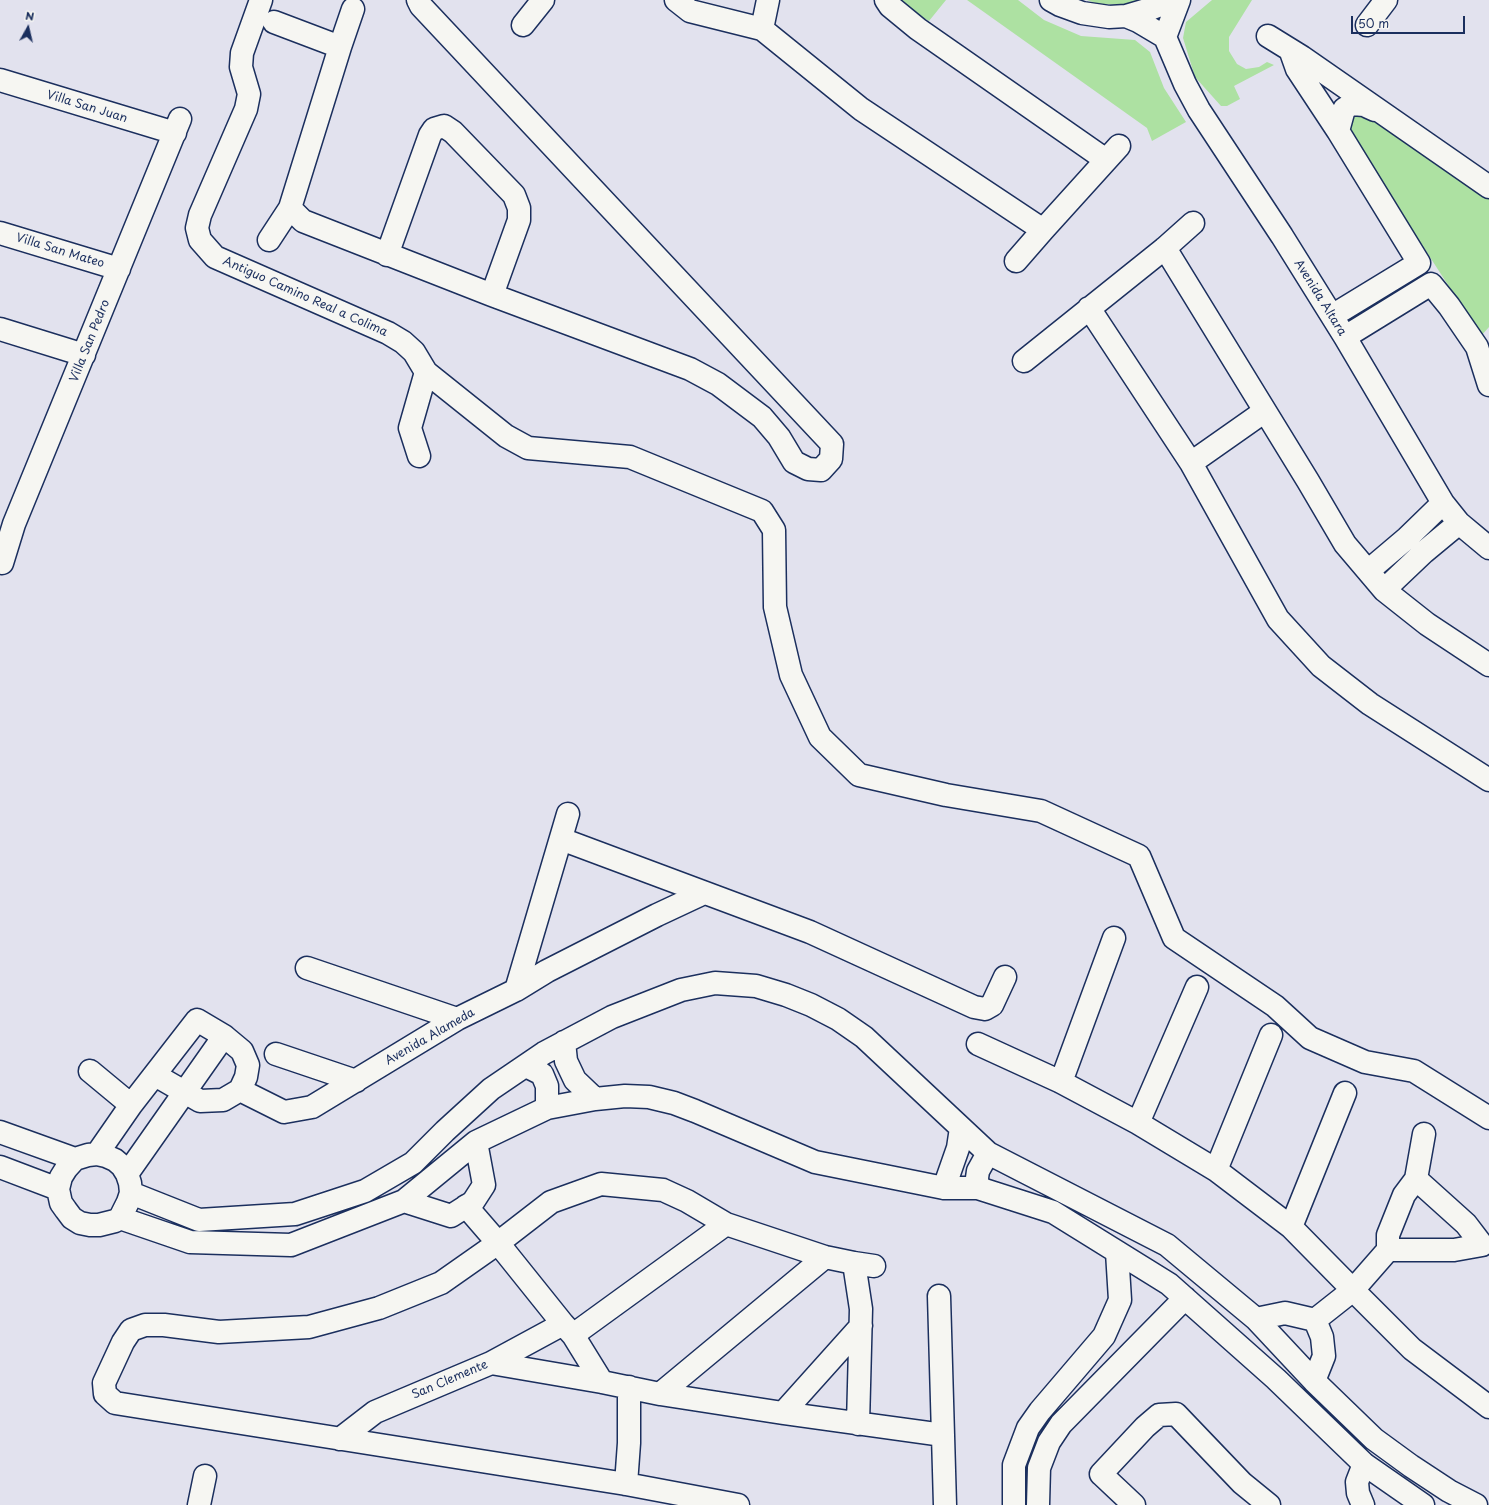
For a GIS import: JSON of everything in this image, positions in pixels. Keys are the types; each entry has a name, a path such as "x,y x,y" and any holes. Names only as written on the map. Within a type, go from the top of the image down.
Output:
{"street":[{"name":"Antiguo Camino Real a Colima","path":"261,0 242,53 241,67 249,94 246,109 200,215 197,228 200,240 215,257 388,333 403,342 414,352 426,372"},
{"path":"290,208 303,221 387,255 690,369 718,384 762,416 779,437 794,462 808,469 821,470 831,459 832,444 421,6 418,0"},
{"path":"523,25 543,0"},
{"path":"676,0 690,11 762,29 861,109 1043,230"},
{"path":"762,29 768,0"},
{"path":"886,0 890,6 918,29 1113,153 1016,262"},
{"path":"1052,0 1060,5 1082,13 1109,17 1126,16 1150,10 1173,0"},
{"path":"1126,16 1138,21 1165,37 1179,0"},
{"path":"1367,25 1386,0"},
{"path":"269,240 290,208 353,9"},
{"path":"274,22 340,47"},
{"path":"1268,36 1291,52 1302,57 1489,187"},
{"name":"Avenida Altara","path":"1165,37 1185,84 1199,110 1282,236 1332,316 1443,503 1459,523 1489,548"},
{"path":"1291,52 1297,69 1338,131 1419,263 1332,316"},
{"name":"Villa San Juan","path":"0,80 177,126"},
{"path":"1338,131 1344,109 1352,104 1364,105 1380,112"},
{"name":"Villa San Pedro","path":"2,563 7,522 84,355 177,126"},
{"path":"387,255 430,135 434,129 444,126 453,132 514,195 519,208 519,220 492,295"},
{"path":"1024,361 1165,248 1193,223"},
{"name":"Villa San Mateo","path":"0,233 119,269"},
{"path":"1165,248 1345,544 1384,590 1427,624 1489,665"},
{"path":"1345,337 1431,284 1483,343 1489,385"},
{"path":"1367,294 1382,314"},
{"path":"1089,308 1191,463 1278,619 1321,666 1370,704 1489,780"},
{"path":"0,329 84,355"},
{"path":"419,456 410,428 426,372 506,436 528,448 630,457 762,511 774,530 775,607 791,675 820,737 859,775 946,796 1041,811 1139,856 1174,938 1275,1006 1310,1038 1365,1062 1414,1071 1489,1118"},
{"path":"1191,463 1265,411"},
{"path":"1368,572 1407,538 1443,503"},
{"path":"1384,590 1424,552 1459,523"},
{"path":"1407,538 1424,552"},
{"path":"516,990 568,814"},
{"path":"561,839 810,932 974,1007 985,1009 992,1005 1005,977"},
{"name":"Avenida Alameda","path":"240,1090 284,1112 312,1107 457,1019 516,990 547,971 657,915 704,893"},
{"path":"1061,1082 1114,938"},
{"path":"306,968 457,1019"},
{"path":"129,1184 199,1220 295,1214 365,1191 413,1164 444,1131 491,1089 544,1053 612,1017 681,990 715,983 756,986 786,995 838,1019 864,1037 988,1153 1167,1245 1256,1319 1314,1380 1374,1439 1430,1479 1476,1505"},
{"path":"1138,1123 1197,987"},
{"path":"97,1154 131,1105 197,1020 224,1036 242,1051 248,1066 246,1077 240,1090 223,1100 200,1100 184,1093 155,1075"},
{"path":"1216,1170 1271,1035"},
{"path":"129,1184 184,1093 224,1036"},
{"path":"564,1042 566,1062 575,1080 595,1099"},
{"path":"978,1044 1061,1082 1138,1123 1216,1170 1291,1227 1412,1349 1489,1407"},
{"path":"276,1054 356,1081"},
{"path":"526,1066 542,1074 547,1086 547,1108"},
{"path":"90,1072 131,1105"},
{"path":"1291,1227 1345,1093"},
{"path":"120,1218 190,1242 291,1245 404,1201 476,1142 547,1108 595,1099 625,1096 649,1097 674,1103 696,1111 815,1162 944,1188 978,1188 1052,1212 1169,1284 1276,1379 1364,1464 1424,1505"},
{"path":"944,1188 958,1148 961,1128"},
{"path":"0,1132 75,1159"},
{"path":"1315,1320 1352,1290 1388,1250 1388,1235 1404,1195 1416,1179 1424,1134"},
{"path":"404,1201 451,1216 473,1202 484,1185 476,1142"},
{"path":"978,1188 978,1171 988,1153"},
{"path":"97,1154 115,1160 122,1166 129,1184 128,1202 120,1218 100,1225 90,1225 72,1218 61,1203 58,1189 61,1176 75,1159 97,1154"},
{"path":"0,1168 58,1189"},
{"path":"1416,1179 1466,1224 1485,1246"},
{"path":"738,1505 626,1484 115,1404 105,1394 104,1383 123,1342 131,1330 145,1324 219,1332 309,1327 379,1308 441,1283 498,1243 551,1202 601,1184 663,1190 688,1201 726,1224 825,1257 864,1265 861,1309 858,1424"},
{"path":"466,1206 498,1243 568,1330 602,1382"},
{"name":"San Clemente","path":"340,1439 375,1412 568,1330 726,1224"},
{"path":"1388,1250 1454,1250 1485,1246"},
{"path":"1014,1505 1014,1464 1028,1428 1040,1411 1104,1336 1120,1300 1117,1252"},
{"path":"660,1394 825,1257"},
{"path":"939,1296 945,1505"},
{"path":"1038,1505 1039,1468 1049,1442 1061,1424 1185,1298"},
{"path":"1256,1319 1285,1313 1315,1320"},
{"path":"1314,1380 1324,1356 1322,1337 1315,1320"},
{"path":"783,1413 861,1326"},
{"path":"491,1362 660,1394 858,1424 943,1435"},
{"path":"626,1484 629,1443 629,1387"},
{"path":"1101,1474 1145,1427 1159,1415 1176,1414 1242,1483 1269,1505"},
{"path":"1028,1428 1049,1442"},
{"path":"1363,1505 1358,1493 1357,1482 1364,1464"},
{"path":"1101,1474 1113,1505"},
{"path":"1101,1474 1134,1505"},
{"path":"199,1505 205,1476"}],"green space":[{"path":"899,0 946,0 929,21 906,8"},
{"path":"967,0 1018,0 1044,20 1081,36 1135,40 1150,52 1164,88 1186,122 1152,141 1147,128"},
{"path":"1087,0 1147,0 1126,5 1098,4"},
{"path":"1212,0 1252,0 1229,37 1229,51 1237,64 1246,69 1259,67 1267,62 1274,65 1234,86 1240,99 1227,106 1221,106 1195,77 1183,38 1186,22"},
{"path":"1358,111 1370,116 1489,193 1489,327 1481,336 1349,132 1348,120"}]}
